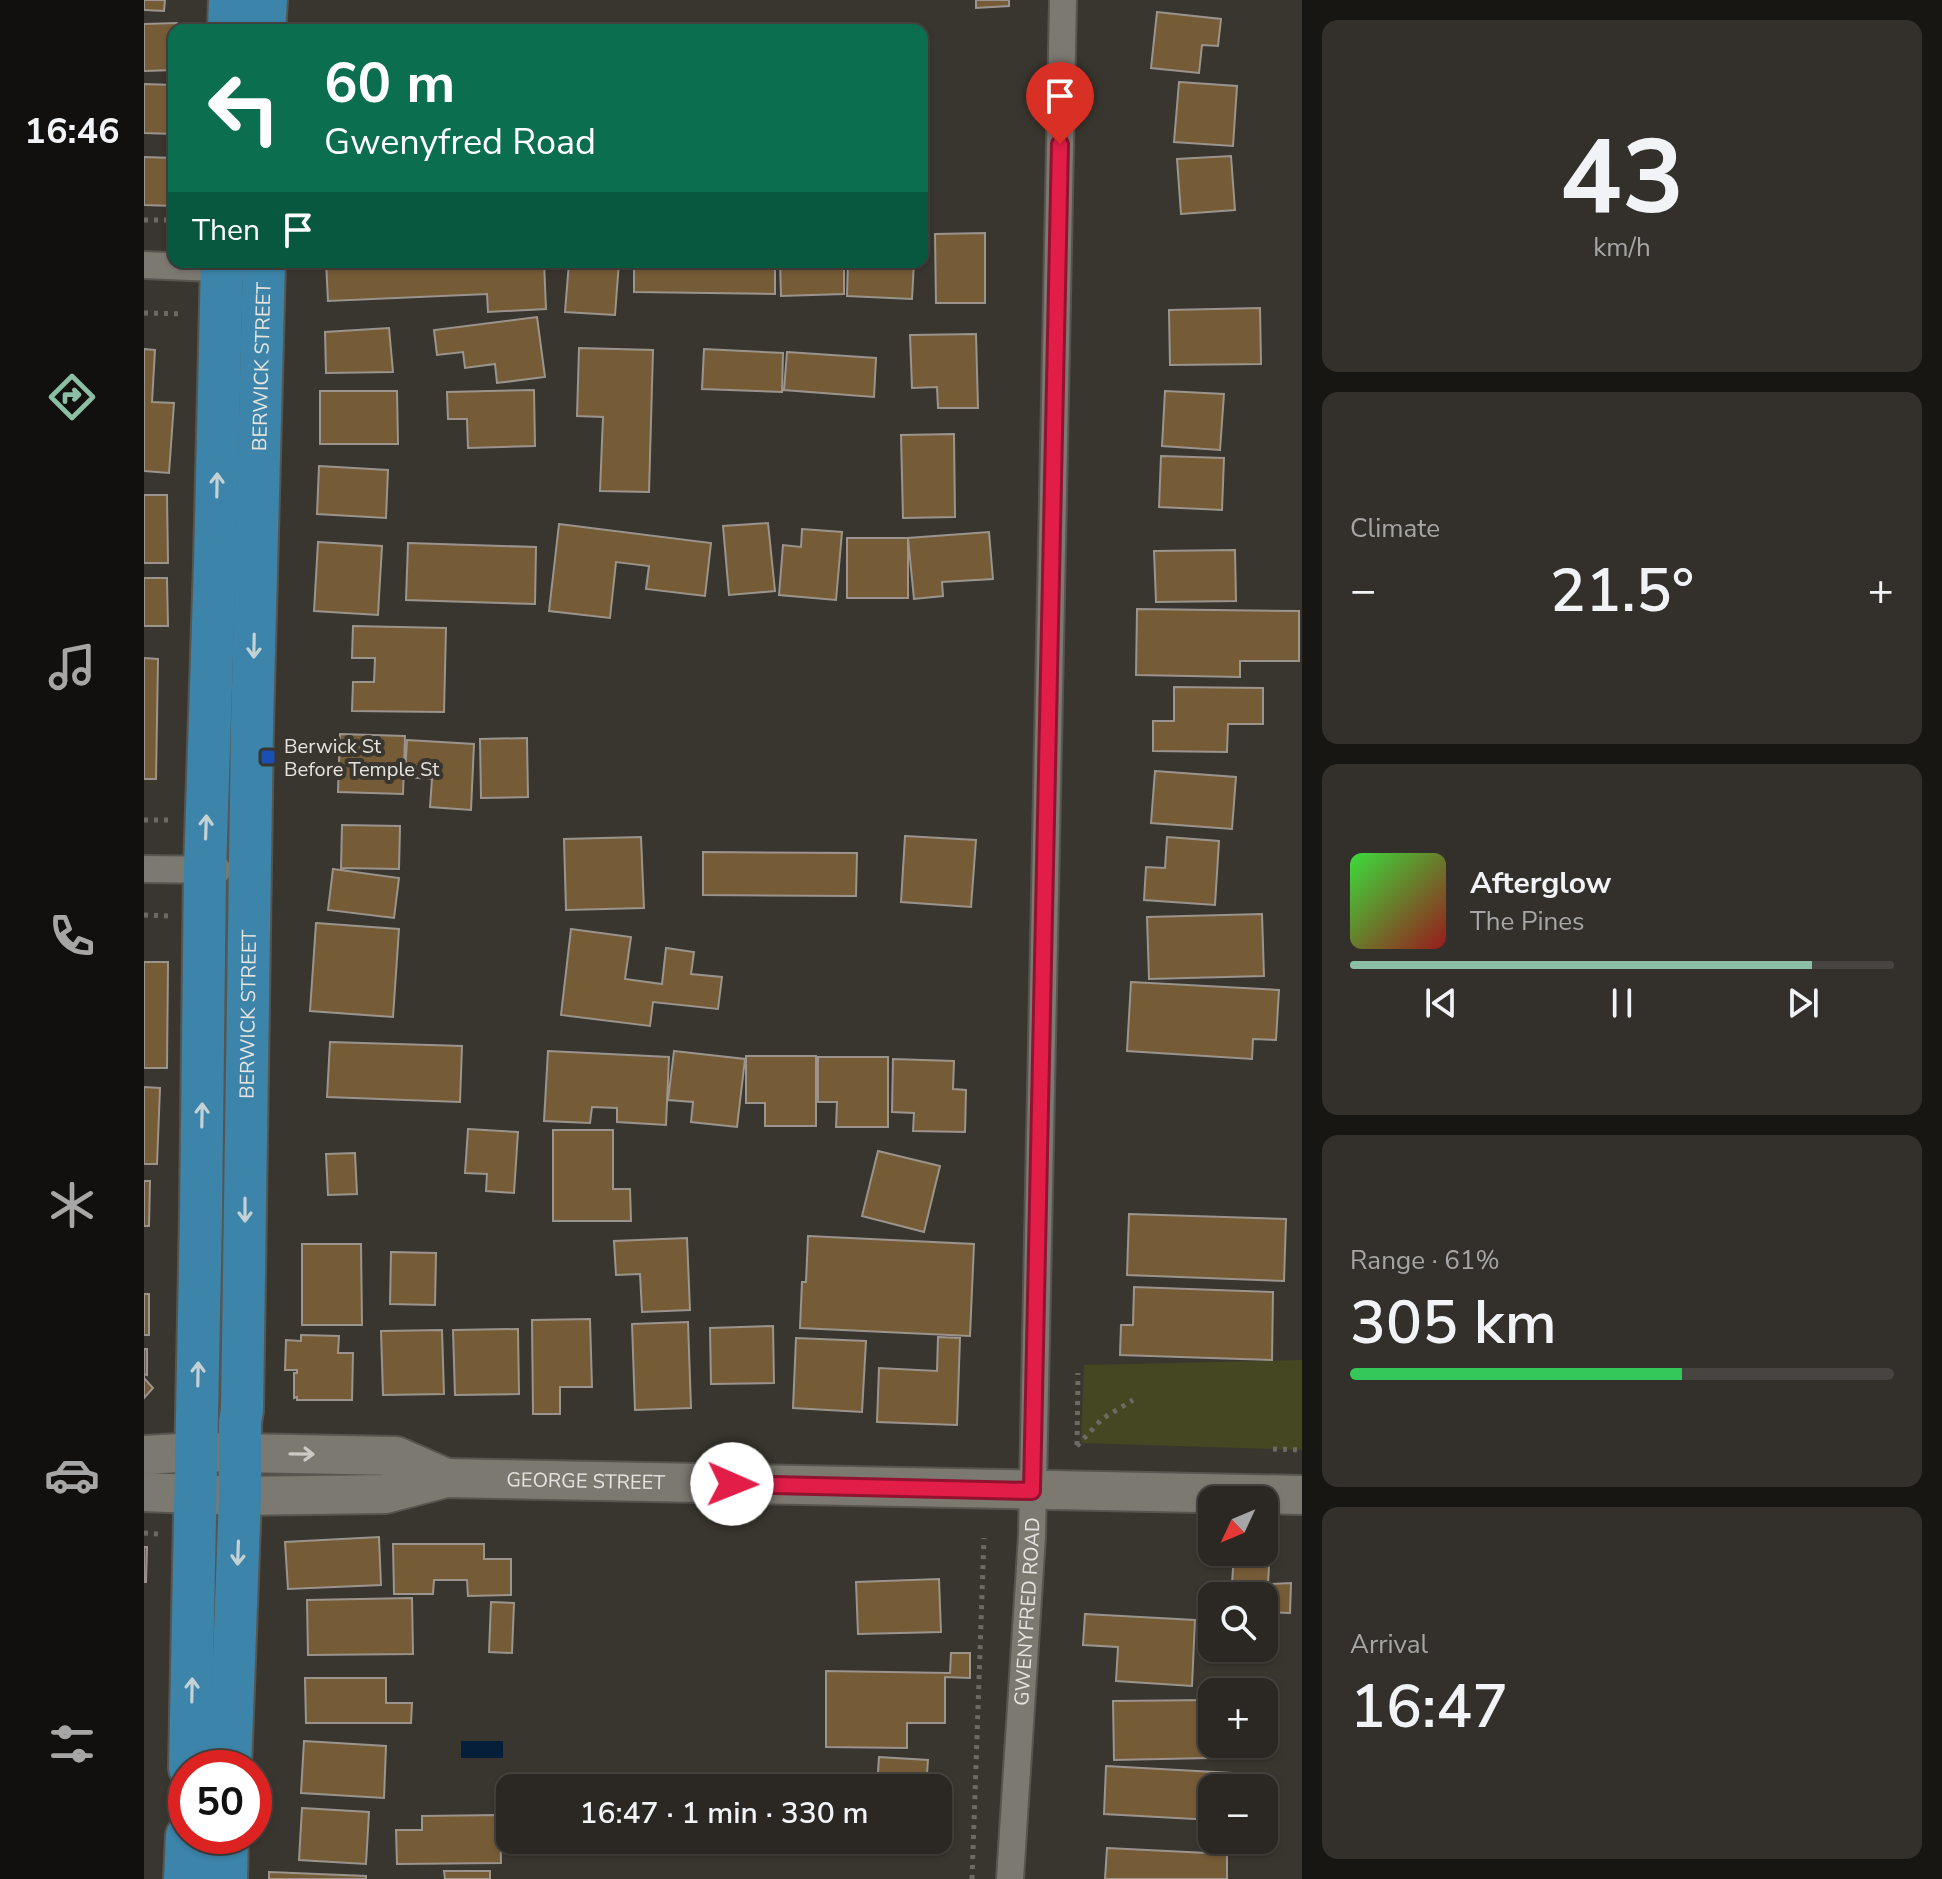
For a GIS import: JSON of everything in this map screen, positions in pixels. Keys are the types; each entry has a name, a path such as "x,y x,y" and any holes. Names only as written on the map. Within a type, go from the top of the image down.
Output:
{"main road":[{"path":"229,24 230,0"},
{"path":"264,24 266,0"},
{"name":"BERWICK STREET","path":"190,1750 205,870 222,268"},
{"name":"BERWICK STREET","path":"231,1750 241,1454 249,870 264,268"},
{"name":"GEORGE STREET","path":"144,1455 196,1452 396,1456 446,1478"},
{"name":"GEORGE STREET","path":"144,1492 240,1496 385,1494 446,1478 1302,1495"},
{"path":"185,1879 186,1854"},
{"path":"226,1879 227,1854"}],"street":[{"name":"GWENYFRED ROAD","path":"1010,1879 1032,1536 1063,0"},
{"path":"144,265 168,265"},
{"path":"144,869 249,870"}],"path":[{"path":"144,220 168,220"},
{"path":"1078,1373 1077,1446 1102,1419 1133,1400"},
{"path":"1273,1449 1302,1450"},
{"path":"972,1879 984,1538"}],"green space":[{"path":"1302,1360 1302,1450 1081,1443 1084,1365"}],"water":[{"path":"461,1741 503,1741 503,1758 461,1758"}],"building":[{"path":"144,0 165,0 164,11 144,10"},
{"path":"976,0 1009,0 1009,6 976,8"},
{"path":"1157,12 1221,19 1218,46 1202,45 1199,73 1151,68"},
{"path":"177,23 168,24 168,70 144,71 144,24"},
{"path":"1179,82 1237,86 1233,146 1174,142"},
{"path":"144,84 168,85 168,134 144,133"},
{"path":"1231,156 1235,210 1181,214 1177,159"},
{"path":"144,157 168,158 168,206 144,205"},
{"path":"985,233 985,303 936,303 935,234"},
{"path":"326,268 544,268 546,309 488,312 487,294 328,301"},
{"path":"569,268 619,268 615,315 565,312"},
{"path":"634,268 775,268 775,294 634,292"},
{"path":"780,268 844,268 844,294 781,296"},
{"path":"848,268 914,268 912,299 847,296"},
{"path":"1260,308 1261,364 1170,365 1169,310"},
{"path":"537,317 545,377 497,383 495,364 465,368 463,352 437,355 434,330"},
{"path":"389,328 393,372 326,373 325,332"},
{"path":"976,334 978,408 938,408 937,387 912,388 910,335"},
{"path":"579,348 653,350 649,492 600,491 603,417 577,416"},
{"path":"144,349 155,350 152,402 174,403 169,473 144,471"},
{"path":"704,349 783,353 782,392 702,389"},
{"path":"787,352 876,358 874,397 784,390"},
{"path":"534,390 535,446 468,448 467,419 448,419 447,392"},
{"path":"320,391 397,391 398,444 320,444"},
{"path":"1165,391 1224,394 1220,450 1162,446"},
{"path":"954,434 955,517 903,518 901,435"},
{"path":"1161,456 1224,458 1222,510 1159,507"},
{"path":"319,466 388,470 386,518 317,514"},
{"path":"144,495 167,495 168,563 144,563"},
{"path":"768,523 775,591 729,595 723,526"},
{"path":"559,524 711,543 705,596 646,589 649,566 616,562 610,618 549,611"},
{"path":"802,529 842,532 836,600 779,595 783,545 801,547"},
{"path":"989,532 993,579 942,582 943,596 914,599 908,538"},
{"path":"847,538 908,538 908,598 847,598"},
{"path":"318,542 382,546 378,615 314,611"},
{"path":"408,543 536,547 535,604 406,600"},
{"path":"1235,550 1236,601 1156,602 1154,551"},
{"path":"144,578 167,578 168,626 144,626"},
{"path":"1137,609 1299,611 1299,661 1240,661 1240,677 1136,675"},
{"path":"353,626 446,628 444,712 352,711 353,682 374,682 375,658 352,658"},
{"path":"144,658 158,659 156,779 144,779"},
{"path":"1174,687 1263,688 1263,724 1228,724 1227,752 1153,751 1153,721 1174,721"},
{"path":"340,734 405,736 403,794 338,792"},
{"path":"527,738 528,797 481,798 480,739"},
{"path":"407,740 474,744 471,810 430,807 432,779 405,777"},
{"path":"1155,771 1236,777 1232,829 1151,823"},
{"path":"342,825 400,826 399,869 341,868"},
{"path":"905,836 976,840 971,907 901,902"},
{"path":"641,837 644,908 566,910 564,839"},
{"path":"1167,837 1219,841 1215,905 1144,900 1146,867 1165,868"},
{"path":"703,852 857,853 856,896 703,895"},
{"path":"333,869 399,878 394,918 328,910"},
{"path":"1262,914 1264,976 1149,979 1147,917"},
{"path":"316,923 399,929 393,1017 310,1011"},
{"path":"571,929 631,937 625,979 662,984 666,948 694,952 691,974 722,977 718,1009 653,1002 650,1026 561,1015"},
{"path":"144,962 168,962 167,1068 144,1068"},
{"path":"1131,982 1279,990 1276,1040 1253,1039 1252,1059 1127,1051"},
{"path":"330,1042 462,1046 460,1102 327,1097"},
{"path":"548,1051 669,1057 666,1125 617,1122 617,1108 592,1107 590,1123 544,1121"},
{"path":"674,1051 745,1059 737,1127 691,1122 693,1102 668,1100"},
{"path":"746,1056 816,1056 816,1126 765,1126 765,1103 746,1103"},
{"path":"818,1057 888,1057 888,1127 836,1127 837,1102 818,1102"},
{"path":"893,1059 954,1061 953,1089 966,1090 965,1132 913,1131 914,1113 892,1112"},
{"path":"144,1087 160,1088 157,1164 144,1164"},
{"path":"468,1129 518,1132 514,1193 486,1191 487,1174 465,1173"},
{"path":"553,1130 613,1130 613,1189 630,1189 631,1221 553,1221"},
{"path":"878,1151 940,1166 924,1232 862,1216"},
{"path":"355,1153 357,1194 328,1195 326,1154"},
{"path":"144,1181 150,1181 149,1226 144,1226"},
{"path":"1129,1214 1286,1219 1284,1281 1127,1275"},
{"path":"808,1236 974,1244 970,1336 800,1328"},
{"path":"687,1238 690,1310 642,1312 640,1274 616,1275 614,1241"},
{"path":"302,1244 361,1244 362,1325 302,1325"},
{"path":"391,1252 436,1253 435,1305 390,1304"},
{"path":"1134,1287 1273,1292 1272,1360 1120,1355 1121,1325 1133,1325"},
{"path":"144,1294 149,1294 149,1335 144,1335"},
{"path":"590,1319 592,1387 560,1387 560,1414 533,1414 532,1320"},
{"path":"688,1322 691,1408 635,1410 632,1324"},
{"path":"773,1326 774,1383 711,1384 710,1328"},
{"path":"518,1329 519,1394 455,1395 453,1330"},
{"path":"442,1330 444,1394 383,1395 381,1331"},
{"path":"301,1335 339,1336 338,1353 353,1353 352,1400 294,1398 294,1373 297,1370 285,1370 286,1340 301,1341"},
{"path":"938,1337 960,1338 957,1425 877,1422 879,1368 937,1371"},
{"path":"796,1338 866,1341 862,1412 793,1408"},
{"path":"144,1349 147,1349 147,1375 144,1374"},
{"path":"144,1378 153,1388 144,1398"},
{"path":"379,1537 381,1585 288,1589 285,1542"},
{"path":"393,1544 484,1544 484,1559 511,1559 511,1595 468,1596 467,1580 434,1580 433,1594 394,1594"},
{"path":"144,1547 147,1547 146,1582 144,1582"},
{"path":"1233,1566 1269,1566 1268,1582 1232,1582"},
{"path":"939,1579 941,1632 858,1634 856,1582"},
{"path":"1291,1583 1290,1613 1278,1613 1278,1584"},
{"path":"412,1598 413,1654 308,1655 307,1600"},
{"path":"491,1602 514,1603 512,1653 489,1652"},
{"path":"1085,1614 1195,1620 1192,1686 1116,1681 1118,1647 1083,1645"},
{"path":"951,1653 970,1653 970,1678 945,1677 945,1723 907,1723 907,1748 826,1747 826,1671 950,1673"},
{"path":"305,1678 386,1678 386,1703 412,1703 411,1723 306,1723"},
{"path":"1198,1700 1198,1758 1210,1758 1114,1760 1113,1701"},
{"path":"304,1741 386,1746 384,1798 301,1793"},
{"path":"879,1757 928,1760 927,1774 878,1774"},
{"path":"1106,1766 1232,1773 1198,1774 1198,1819 1104,1814"},
{"path":"302,1808 369,1812 366,1864 299,1860"},
{"path":"496,1815 496,1854 501,1854 501,1863 397,1864 396,1830 422,1830 422,1816"},
{"path":"1107,1848 1227,1854 1227,1879 1105,1879"},
{"path":"444,1871 490,1871 490,1879 445,1879"},
{"path":"269,1872 366,1876 366,1879 269,1879"}],"place":[{"name":"Berwick St Before Temple St","path":"268,757"}],"route":[{"path":"732,1484 1032,1491 1060,144"}]}
